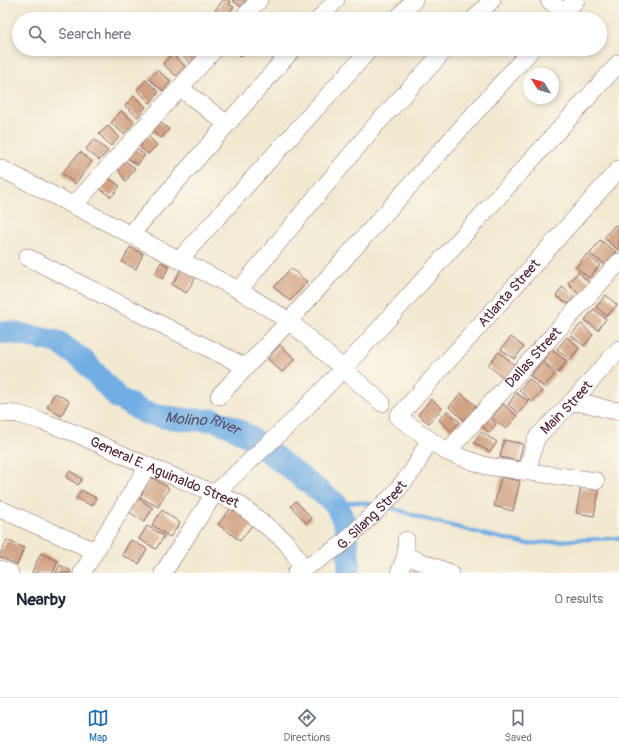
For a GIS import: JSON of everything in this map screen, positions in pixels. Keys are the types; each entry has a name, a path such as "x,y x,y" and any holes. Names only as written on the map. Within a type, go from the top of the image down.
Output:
{"street":[{"path":"325,12 336,0"},
{"path":"403,12 414,0"},
{"path":"481,12 492,0"},
{"path":"549,0 558,12"},
{"path":"565,12 576,0"},
{"path":"74,205 209,56"},
{"path":"130,235 227,124 284,56"},
{"path":"180,260 364,56"},
{"path":"239,290 373,128 440,56"},
{"path":"219,396 289,321 526,56"},
{"path":"163,573 214,494 293,421 343,369 619,63"},
{"path":"180,88 227,124"},
{"path":"0,168 239,290 289,321 382,403"},
{"name":"Atlanta Street","path":"429,440 398,417 619,169"},
{"path":"27,257 246,367"},
{"name":"Dallas Street","path":"447,452 619,262"},
{"name":"Main Street","path":"527,472 538,436 572,402 619,350"},
{"path":"572,402 589,404 619,412"},
{"name":"General E. Aguinaldo Street","path":"0,413 18,414 77,434 148,466 238,503 285,541 296,556 299,572"},
{"path":"429,440 447,452 486,466 596,481"},
{"name":"G. Silang Street","path":"299,572 340,545 394,494 414,469 429,440"},
{"path":"82,573 148,466"},
{"path":"0,509 95,551"},
{"path":"399,573 406,548 450,573"},
{"path":"0,568 10,573"}],"building":[{"path":"223,0 228,0 231,2 229,4 234,7 230,12 218,12 215,10"},
{"path":"232,0 246,0 241,7"},
{"path":"170,56 174,56 185,66 176,76 163,64"},
{"path":"183,56 197,56 191,63"},
{"path":"157,70 171,81 163,91 149,79"},
{"path":"146,80 159,92 150,103 137,90"},
{"path":"134,96 146,107 138,117 125,106"},
{"path":"121,111 134,122 124,134 111,123"},
{"path":"158,121 169,129 161,138 152,132 154,130 151,129"},
{"path":"108,126 119,137 111,146 99,134"},
{"path":"147,135 157,145 148,154 140,147 142,145 140,142"},
{"path":"94,139 108,151 99,160 86,149"},
{"path":"134,147 145,155 137,165 126,157"},
{"path":"80,152 92,162 75,184 62,173"},
{"path":"124,160 135,168 126,181 119,172 120,170 116,168"},
{"path":"109,178 120,186 111,197 100,189"},
{"path":"615,225 619,228 618,250 604,238"},
{"path":"600,240 616,252 606,265 590,254"},
{"path":"130,247 143,254 136,269 122,262"},
{"path":"587,254 600,265 589,278 576,267"},
{"path":"161,262 169,266 163,279 155,274"},
{"path":"291,268 307,282 290,301 274,287"},
{"path":"181,269 196,277 186,293 172,285"},
{"path":"578,272 590,283 580,295 568,283"},
{"path":"562,287 574,296 568,304 556,296"},
{"path":"606,295 617,305 607,316 596,307"},
{"path":"594,309 606,319 598,330 585,320"},
{"path":"581,324 593,335 584,346 571,335"},
{"path":"511,337 524,347 514,359 501,349"},
{"path":"567,337 579,348 570,360 557,349"},
{"path":"280,345 295,359 282,372 268,359"},
{"path":"551,350 567,361 558,373 543,361"},
{"path":"499,352 516,366 505,379 488,365"},
{"path":"542,362 555,374 544,387 530,376"},
{"path":"529,379 542,391 532,402 519,390"},
{"path":"55,393 69,401 61,416 47,407"},
{"path":"461,393 476,406 464,420 449,407"},
{"path":"516,393 528,401 519,413 508,405"},
{"path":"431,399 442,408 429,423 418,415"},
{"path":"503,404 517,416 506,429 492,418"},
{"path":"447,411 460,422 451,431 439,420"},
{"path":"487,416 496,424 489,433 480,425"},
{"path":"481,432 497,442 490,452 474,443"},
{"path":"504,440 523,444 519,461 500,457"},
{"path":"70,471 82,479 78,485 66,477"},
{"path":"151,477 169,488 158,507 140,497"},
{"path":"501,477 520,481 513,511 494,506"},
{"path":"581,487 599,491 594,516 576,513"},
{"path":"81,490 96,498 92,506 76,498"},
{"path":"136,497 153,508 144,522 128,511"},
{"path":"296,501 312,519 306,523 291,506"},
{"path":"232,507 253,524 240,541 218,524"},
{"path":"162,510 180,523 170,537 152,525"},
{"path":"147,526 164,536 156,549 139,539"},
{"path":"7,540 24,548 17,565 0,557"},
{"path":"131,540 147,549 139,564 122,555"},
{"path":"41,553 58,561 53,573 32,572"},
{"path":"60,565 71,571 70,573 56,573"}],"waterway":[{"name":"Molino River","path":"0,332 14,333 58,342 84,361 118,398 145,413 192,420 214,420 232,427 248,436 336,504 345,524 349,573"},
{"path":"336,504 357,502 376,505"},
{"path":"386,507 421,518 527,544 619,538"}]}
